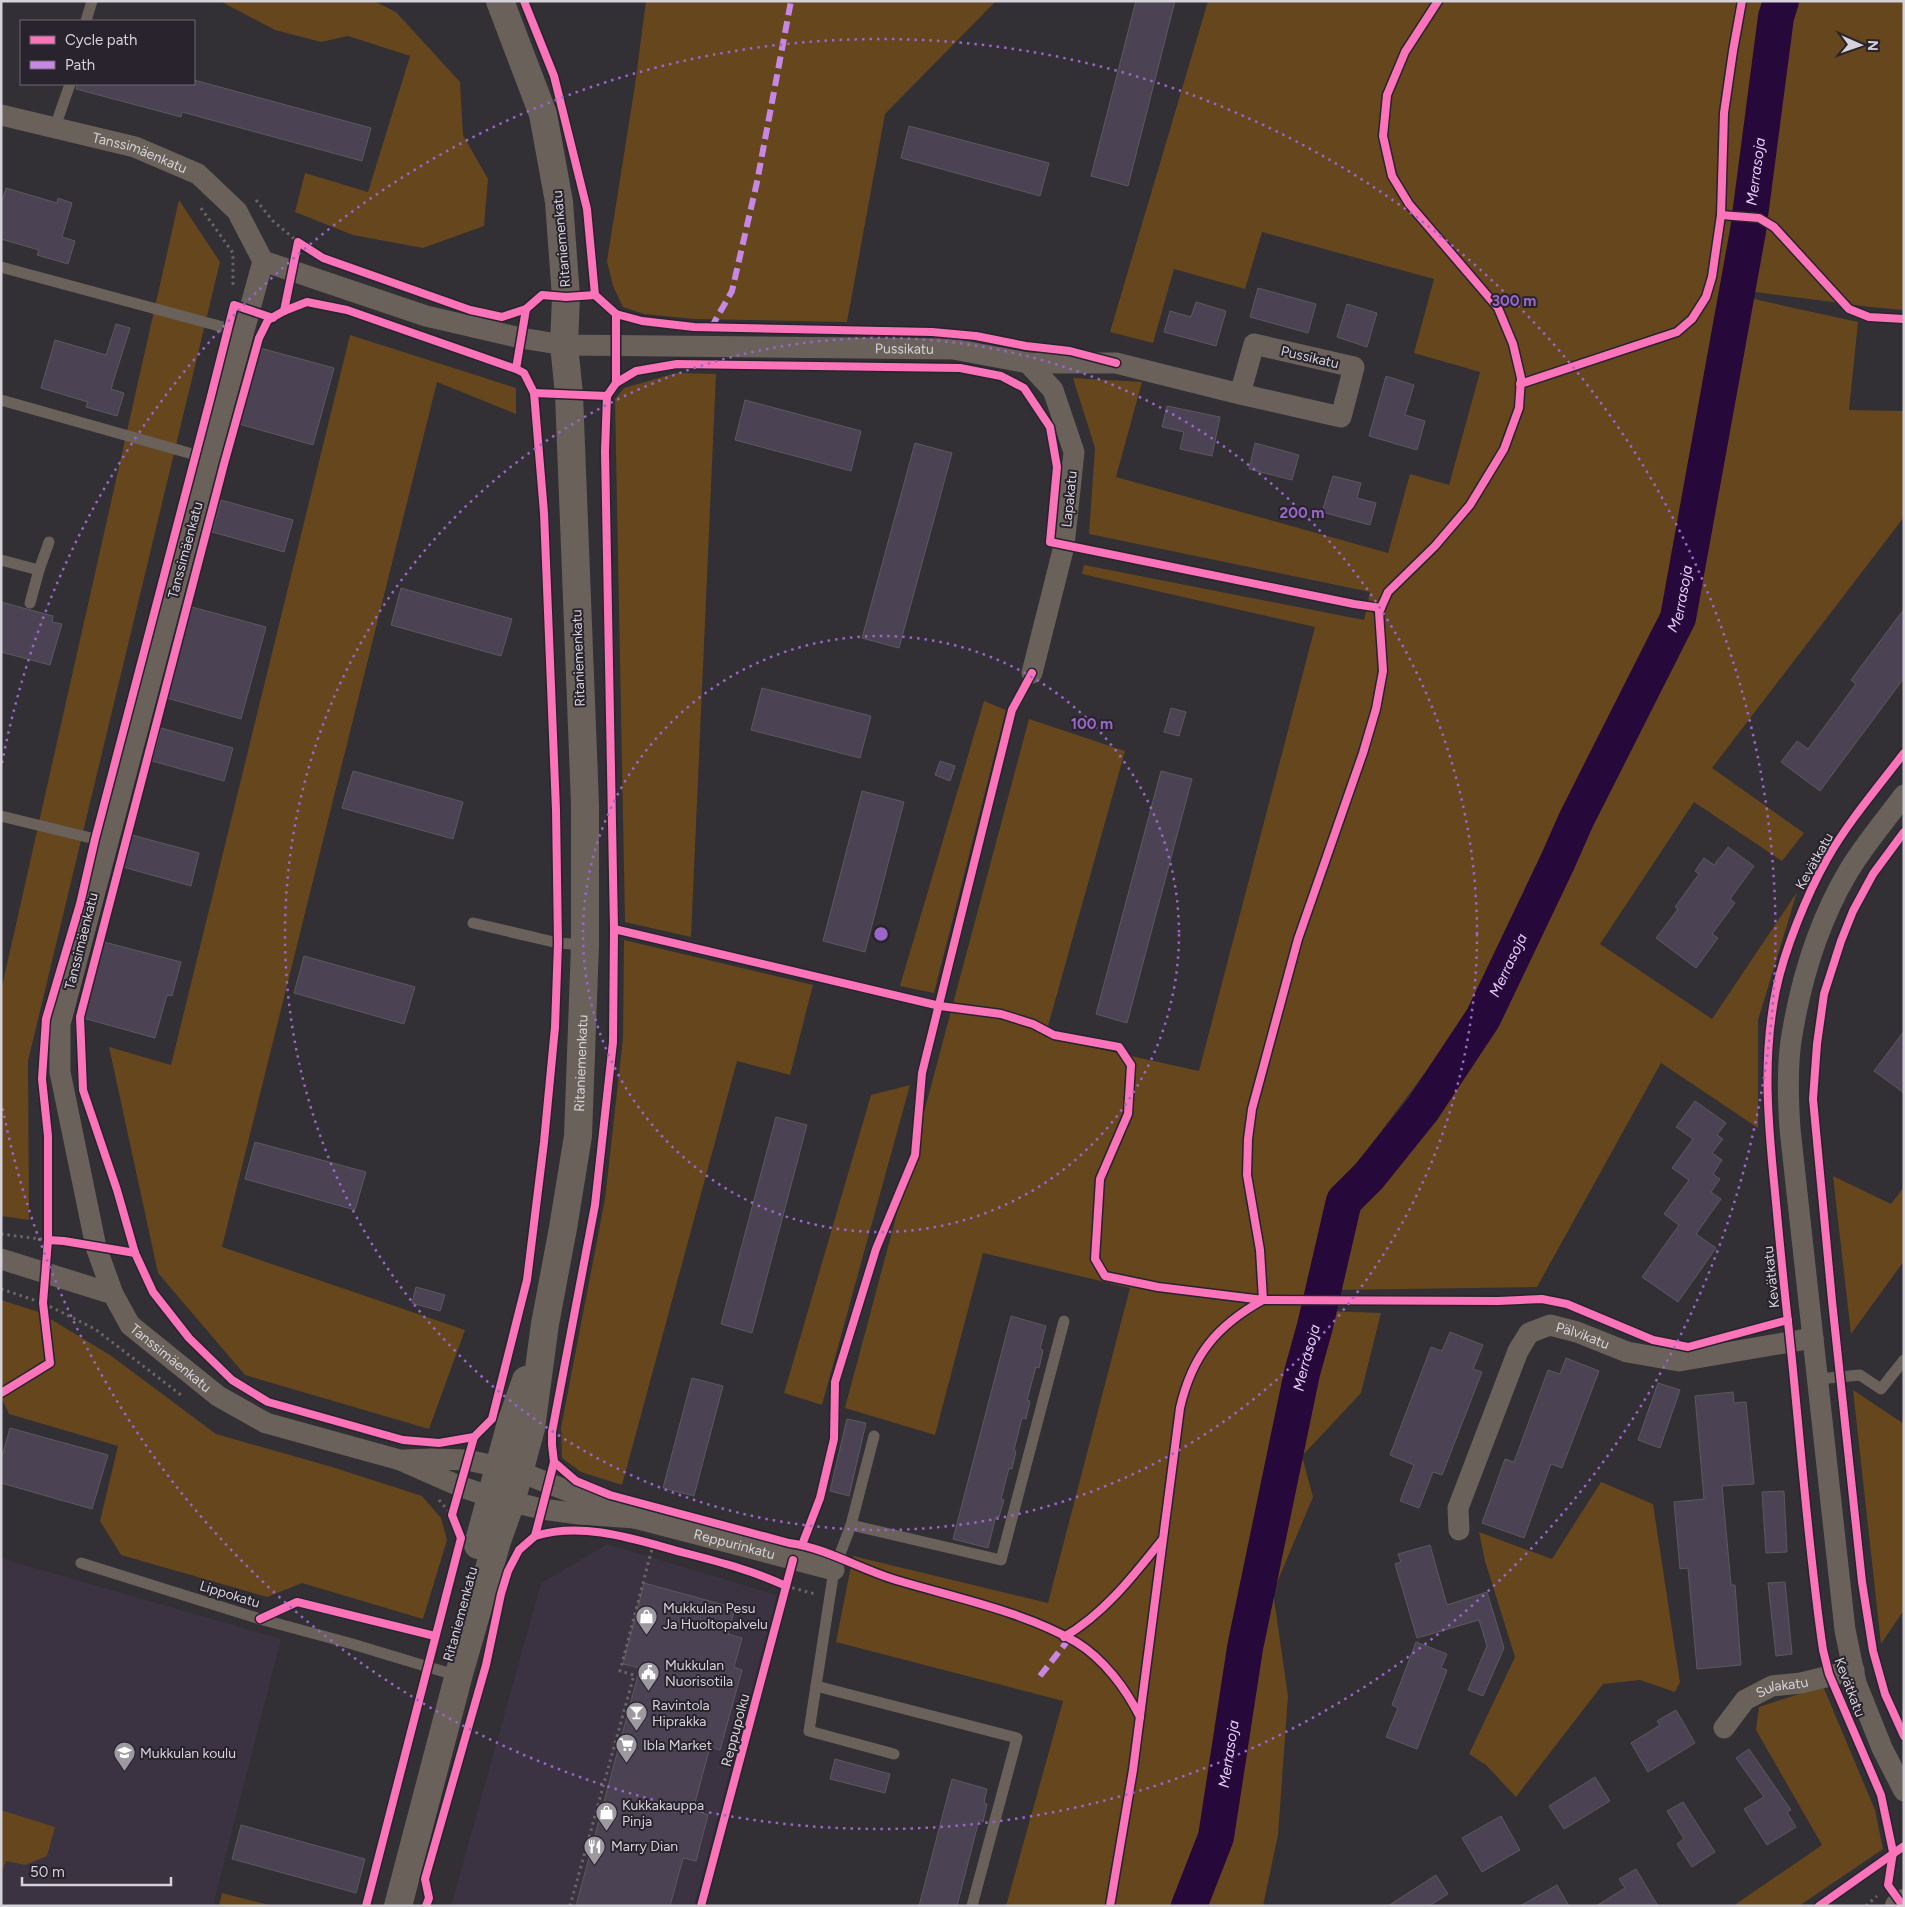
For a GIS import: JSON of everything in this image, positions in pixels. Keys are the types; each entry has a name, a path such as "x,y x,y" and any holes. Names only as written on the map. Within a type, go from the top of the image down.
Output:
{"street":[{"name":"Ritaniemenkatu","path":"383,1906 452,1673 509,1469 511,1423 545,1324 578,1136 585,945 584,804 569,394 564,345 566,297 559,202 543,114 504,3"},
{"name":"Tanssimäenkatu","path":"1,114 135,148 198,174 237,211 263,261 60,1024 60,1072 96,1247 113,1294 130,1325 218,1396 266,1422 400,1460 459,1486 501,1499"},
{"path":"263,261 426,316 521,338 564,345"},
{"name":"Pussikatu","path":"564,345 953,349 1028,363 1116,363 1240,394 1341,417 1354,367 1254,344 1240,394"},
{"name":"Lapakatu","path":"1028,363 1054,390 1074,452 1064,546 1032,673"},
{"name":"Kevätkatu","path":"1904,795 1849,871 1831,904 1813,949 1791,1042 1788,1091 1790,1129 1845,1630 1856,1683 1882,1748 1904,1791"},
{"path":"1,1259 113,1294"},
{"name":"Pälvikatu","path":"1458,1530 1458,1508 1518,1351 1528,1333 1550,1325 1577,1332 1627,1352 1678,1361 1813,1338"},
{"name":"Tanssimäenkatu","path":"400,1460 433,1458 467,1460 509,1469"},
{"name":"Reppurinkatu","path":"509,1469 635,1518 834,1570"},
{"name":"Reppurinkatu","path":"501,1499 579,1514 635,1518"},
{"name":"Sulakatu","path":"1724,1728 1745,1700 1772,1686 1801,1683 1854,1670"},
{"name":"Ritaniemenkatu","path":"398,1906 452,1673"},
{"path":"1899,1906 1904,1903"}],"lane":[{"path":"86,20 92,1"},
{"path":"55,127 70,85"},
{"path":"1,267 245,333"},
{"path":"1,400 196,455"},
{"path":"30,603 49,542"},
{"path":"1,560 39,570"},
{"path":"1,816 95,839"},
{"path":"473,923 558,944 585,945"},
{"path":"851,1525 1001,1560 1064,1321"},
{"path":"1818,1379 1860,1374 1881,1389 1904,1360"},
{"path":"874,1436 851,1525 834,1570 810,1731 894,1754"},
{"name":"Lippokatu","path":"81,1563 260,1619 452,1673"},
{"path":"816,1686 1017,1738 972,1906"}],"path":[{"path":"196,201 233,252 233,287"},
{"path":"293,270 298,242 306,248"},
{"path":"44,1313 46,1272 52,1240 48,1230"},
{"path":"1,1234 52,1240"},
{"path":"455,1523 452,1515 459,1486"},
{"path":"570,1906 634,1675 620,1671 649,1544 663,1547"},
{"path":"784,1596 782,1584 793,1560"},
{"path":"782,1584 830,1599"}],"shaded area":[{"path":"220,1 374,1 396,12 460,82 463,135 488,179 484,226 423,248 353,235 295,212 305,173 368,192 410,56 348,36 321,42 275,30"},
{"path":"646,1 996,1 885,114 847,322 694,319 644,314 623,307 613,286 607,261 635,85"},
{"path":"1208,1 1904,1 1904,310 1724,288 1664,617 1470,1013 1331,1198 1303,1310 1381,1313 1361,1393 1302,1456 1313,1497 1273,1592 1288,1696 1278,1835 1263,1906 1006,1906 1063,1701 836,1642 853,1556 1048,1603 1130,1288 983,1253 935,1435 845,1408 1029,719 1125,751 1045,1037 1199,1071 1315,627 1082,574 1084,565 1364,620 1370,592 1089,534 1095,448 1073,378 1142,382 1116,477 1388,553 1410,474 1449,485 1480,372 1414,353 1434,279 1262,232 1245,289 1174,269 1153,343 1110,332"},
{"path":"179,200 220,262 28,1061 29,1220 1,1216 1,991"},
{"path":"1749,298 1858,322 1849,410 1904,411 1904,517 1712,768 1804,833 1782,861 1694,802 1600,944 1712,1019 1797,892 1758,1020 1758,1128 1661,1063 1537,1287 1334,1290 1354,1205 1464,1067 1493,1021 1688,620"},
{"path":"350,335 516,388 516,414 437,382 222,1247 465,1330 429,1429 245,1375 158,1273 109,1047 171,1065"},
{"path":"676,373 716,374 691,937 625,922 615,399 624,388"},
{"path":"984,701 1006,710 934,993 900,986"},
{"path":"624,940 813,985 790,1075 737,1061 622,1485 581,1472 562,1458 561,1428 605,1199 623,1038"},
{"path":"910,1085 822,1405 784,1393 871,1095"},
{"path":"1833,1176 1891,1204 1904,1187 1904,1261 1851,1334"},
{"path":"1,1300 39,1312 110,1355 216,1434 332,1467 422,1496 441,1518 447,1540 423,1619 302,1583 267,1597 121,1555 100,1521 118,1446 9,1414 1,1397"},
{"path":"1853,1390 1904,1424 1904,1610 1881,1644"},
{"path":"1601,1482 1653,1504 1680,1682 1675,1692 1640,1680 1603,1684 1516,1797 1486,1765 1469,1754 1515,1657 1485,1561 1479,1532 1552,1559"},
{"path":"607,1544 777,1595 694,1906 451,1906 541,1583"},
{"name":"Mukkulan koulu","path":"1,1558 281,1639 213,1906 1,1906"},
{"path":"1823,1686 1875,1810 1883,1849 1799,1906 1733,1906 1822,1845 1756,1730 1759,1707"},
{"path":"1,1810 55,1827 47,1856 25,1865 6,1861 1,1875"},
{"path":"222,1893 273,1906 219,1906"}],"building":[{"path":"1136,1 1175,1 1128,186 1091,176"},
{"path":"195,80 371,128 362,161 182,112 181,117 76,89 77,85 195,85"},
{"path":"909,126 1049,163 1040,196 901,158"},
{"path":"6,188 57,203 58,198 72,203 62,237 75,241 68,264 37,255 39,250 1,239 1,204"},
{"path":"1258,288 1316,304 1308,333 1250,317"},
{"path":"1196,302 1226,311 1216,346 1164,332 1170,311 1191,317"},
{"path":"1347,304 1377,313 1367,347 1337,337"},
{"path":"116,324 130,328 111,389 124,393 117,416 86,407 88,402 41,388 55,340 106,355"},
{"path":"260,348 334,368 313,445 239,424"},
{"path":"1386,376 1414,385 1405,415 1425,421 1417,450 1369,436"},
{"path":"745,400 861,431 851,471 735,440"},
{"path":"1167,406 1220,417 1212,456 1180,449 1184,432 1162,427"},
{"path":"915,443 952,453 899,648 862,638"},
{"path":"1255,443 1299,455 1292,480 1249,469"},
{"path":"1333,476 1361,483 1357,498 1376,503 1370,525 1322,512"},
{"path":"221,500 293,520 284,552 212,532"},
{"path":"401,588 512,619 501,656 391,625"},
{"path":"1,602 53,616 52,622 62,624 50,665 1,652"},
{"path":"192,607 266,627 241,719 167,698"},
{"path":"1904,609 1904,678 1820,791 1781,762 1797,741 1808,749 1856,684 1851,680"},
{"path":"762,688 871,716 860,758 751,730"},
{"path":"1171,708 1186,712 1179,736 1164,732"},
{"path":"161,728 233,748 224,781 152,761"},
{"path":"940,761 955,766 950,781 935,775"},
{"path":"353,771 463,802 453,839 342,808"},
{"path":"1161,771 1192,779 1127,1023 1096,1014"},
{"path":"862,791 904,802 865,952 823,941"},
{"path":"132,835 199,853 191,886 123,867"},
{"path":"1728,847 1754,866 1730,899 1735,903 1712,934 1718,938 1696,968 1656,938 1678,909 1675,907 1699,874 1695,871 1704,858 1714,865"},
{"path":"104,942 181,962 172,996 167,995 155,1038 83,1018"},
{"path":"304,956 415,987 404,1024 294,993"},
{"path":"1904,1031 1904,1093 1874,1071"},
{"path":"1695,1101 1726,1123 1717,1135 1723,1139 1712,1153 1722,1160 1713,1174 1720,1179 1711,1192 1721,1199 1696,1234 1716,1248 1678,1302 1642,1277 1679,1225 1664,1214 1689,1180 1672,1168 1693,1139 1676,1127"},
{"path":"776,1117 807,1125 752,1333 721,1324"},
{"path":"255,1142 366,1172 355,1210 245,1179"},
{"path":"416,1287 445,1295 440,1311 412,1303"},
{"path":"1011,1316 1046,1326 1040,1349 1043,1350 1039,1368 1036,1367 1027,1400 1030,1401 1026,1419 1022,1418 1014,1450 1016,1451 1012,1469 1009,1468 1001,1499 1004,1500 999,1517 996,1516 988,1548 953,1539"},
{"path":"1450,1332 1483,1345 1473,1369 1482,1372 1442,1475 1433,1472 1419,1508 1400,1501 1414,1465 1390,1455 1431,1347 1442,1351"},
{"path":"1566,1358 1599,1371 1562,1468 1551,1464 1524,1538 1482,1523 1505,1459 1514,1462 1548,1370 1560,1374"},
{"path":"692,1378 723,1386 694,1496 663,1488"},
{"path":"1658,1383 1680,1390 1660,1448 1638,1440"},
{"path":"1733,1392 1734,1403 1746,1402 1754,1484 1722,1486 1731,1585 1735,1585 1741,1665 1697,1669 1688,1568 1680,1569 1674,1502 1704,1499 1695,1396"},
{"path":"847,1419 866,1423 849,1496 830,1491"},
{"path":"10,1428 108,1455 92,1509 1,1483 1,1460"},
{"path":"1784,1491 1787,1552 1766,1553 1762,1492"},
{"path":"1430,1545 1447,1605 1487,1592 1504,1648 1483,1696 1468,1690 1487,1646 1479,1620 1417,1638 1395,1564 1401,1562 1398,1554"},
{"path":"1785,1582 1792,1654 1776,1656 1768,1583"},
{"path":"644,1583 735,1608 728,1634 742,1638 734,1667 742,1670 720,1750 710,1747 693,1810 708,1815 696,1861 683,1858 670,1906 576,1906 640,1668 623,1664"},
{"path":"1416,1642 1447,1654 1441,1668 1447,1670 1417,1749 1386,1737 1398,1708 1392,1705"},
{"path":"1676,1710 1695,1743 1648,1772 1631,1743 1660,1725 1657,1721"},
{"path":"1749,1749 1791,1810 1787,1812 1796,1827 1767,1845 1744,1809 1764,1797 1736,1758"},
{"path":"835,1759 890,1774 885,1793 830,1779"},
{"path":"1595,1777 1610,1801 1564,1829 1549,1806"},
{"path":"952,1779 987,1789 984,1803 987,1804 983,1822 979,1820 957,1906 919,1906"},
{"path":"1683,1802 1715,1852 1692,1867 1677,1844 1684,1839 1667,1811"},
{"path":"1501,1816 1520,1850 1482,1872 1462,1838"},
{"path":"241,1825 365,1859 356,1893 232,1859"},
{"path":"1636,1869 1658,1906 1596,1906 1625,1888 1619,1879"},
{"path":"1436,1875 1448,1894 1429,1906 1388,1906"},
{"path":"1557,1885 1569,1906 1520,1906"}],"waterway":[{"name":"Merrasoja","path":"1189,1906 1216,1837 1245,1648 1302,1373 1344,1201 1369,1176 1422,1110 1483,1018 1576,820 1678,618 1748,231 1776,17 1781,1"}],"marked path":[{"path":"711,328 732,291 757,182 791,1"},
{"path":"1040,1676 1069,1639"}],"cycle path":[{"path":"426,1906 429,1898 425,1879 486,1665 501,1594 508,1571 519,1550 535,1536 554,1462 552,1432 595,1205 613,1042 614,929 605,451 607,396 616,383 616,314 595,295 587,209 554,76 524,1"},
{"path":"614,929 940,1006 1001,1014 1033,1024 1054,1035 1119,1047 1131,1065 1128,1114 1100,1179 1095,1259 1105,1276 1158,1287 1263,1300 1260,1250 1247,1175 1248,1139 1252,1109 1298,939 1363,753 1376,709 1383,671 1379,612 1388,592 1435,546 1470,505 1504,449 1519,408 1521,378 1513,344 1498,308 1409,204 1392,176 1383,136 1387,95 1405,52 1438,1"},
{"path":"1520,384 1677,332 1692,319 1706,297 1712,277 1721,215 1724,113 1742,1"},
{"path":"1721,215 1759,218 1774,227 1849,309 1869,317 1904,319"},
{"path":"284,311 298,242 323,258 470,310 502,317 526,309"},
{"path":"516,369 347,310 307,302 268,320 259,338 224,464 80,1017 83,1090 117,1190 135,1253 153,1292 189,1338 232,1380 268,1402 403,1440 439,1443 474,1437 492,1419 527,1280 544,1142 555,1027 558,943 556,810 544,513 534,393 524,373 516,369 526,309 542,295 566,297 595,295"},
{"path":"1,1393 50,1363 43,1303 48,1240 48,1136 42,1079 46,1019 80,904 95,839 234,305 273,318"},
{"path":"616,314 642,321 694,327 932,332 976,336 1026,346 1070,351 1116,363"},
{"path":"616,383 636,371 677,364 960,368 1001,376 1024,388 1050,427 1057,467 1050,542 1381,608"},
{"path":"534,393 607,396"},
{"path":"802,1545 820,1498 834,1439 835,1382 876,1249 915,1155 922,1073 1012,710 1032,673"},
{"path":"1903,1906 1888,1885 1893,1852 1881,1795 1829,1674 1823,1650 1808,1527 1770,1141 1768,1065 1769,1040 1776,990 1785,958 1804,906 1819,873 1835,845 1904,753"},
{"path":"1904,832 1873,874 1853,911 1841,941 1824,994 1817,1044 1813,1099 1862,1582 1873,1651 1885,1694 1904,1736"},
{"path":"48,1240 135,1253"},
{"path":"1110,1906 1133,1770 1180,1408 1191,1373 1208,1344 1219,1332 1246,1310 1263,1300 1498,1301 1542,1299 1567,1304 1653,1340 1688,1347 1788,1320"},
{"path":"366,1906 461,1538 452,1515 474,1437"},
{"path":"554,1462 576,1481 610,1495 816,1549 893,1579 1010,1613 1055,1631 1076,1642 1105,1666 1121,1685 1140,1717"},
{"path":"535,1536 572,1530 610,1534 724,1563 786,1586"},
{"path":"1064,1637 1079,1628 1118,1593 1162,1540"},
{"name":"Reppupolku","path":"701,1906 793,1560"},
{"path":"260,1619 297,1602 435,1636"},
{"path":"1819,1906 1904,1846"}],"place":[{"name":"Mukkulan Pesu Ja Huoltopalvelu","path":"647,1635"},
{"name":"Mukkulan Nuorisotila","path":"649,1692"},
{"name":"Ravintola Hiprakka","path":"636,1732"},
{"name":"Ibla Market","path":"627,1764"},
{"name":"Mukkulan koulu","path":"124,1772"},
{"name":"Kukkakauppa Pinja","path":"606,1832"},
{"name":"Marry Dian","path":"595,1865"}]}
